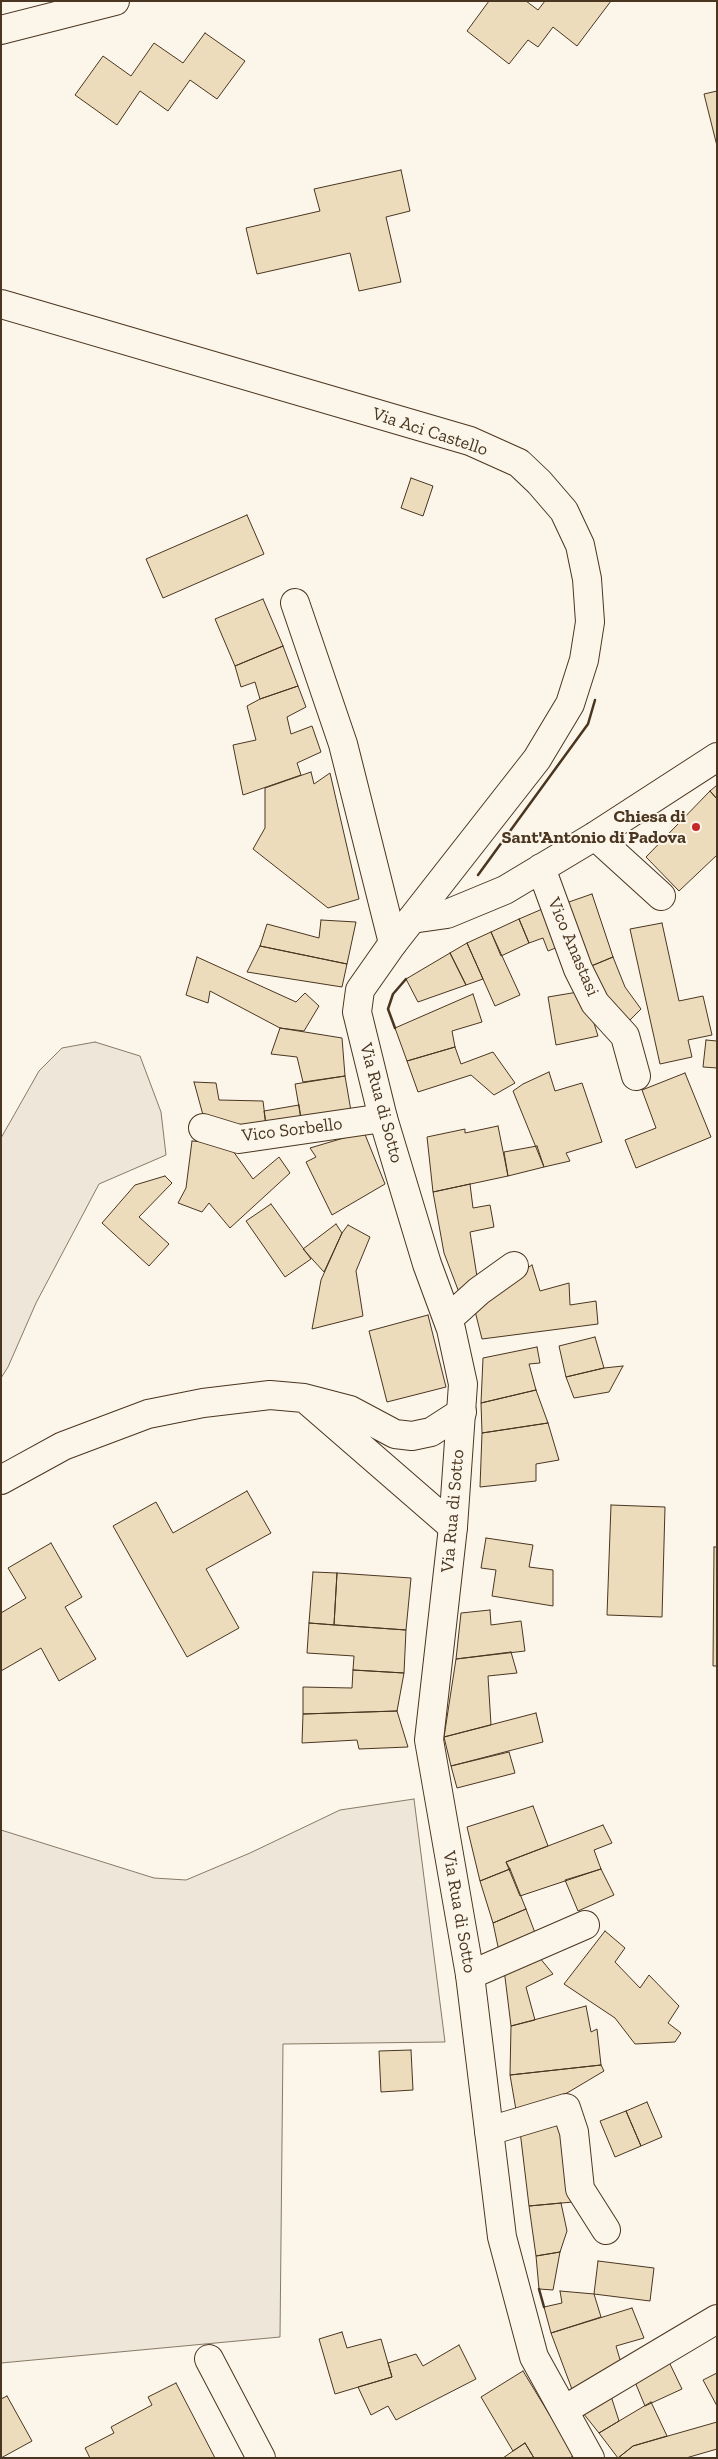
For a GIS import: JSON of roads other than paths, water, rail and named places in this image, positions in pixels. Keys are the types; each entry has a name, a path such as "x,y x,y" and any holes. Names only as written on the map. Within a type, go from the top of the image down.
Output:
{"street":[{"path":"1,30 115,1"},
{"name":"Via Aci Castello","path":"1,304 470,441 518,463 539,482 564,511 580,545 587,579 590,622 584,660 570,704 537,759 412,919"},
{"path":"295,603 343,744 394,943"},
{"path":"412,919 447,914 505,890 595,836 717,757"},
{"path":"595,836 661,896"},
{"name":"Vico Anastasi","path":"541,868 578,969 595,1003 625,1036 636,1076"},
{"name":"Via Rua di Sotto","path":"412,919 360,990 357,1012 383,1118 427,1264 448,1319 463,1384 453,1527 429,1740 470,1975 502,2237 534,2357 590,2458"},
{"name":"Vico Sorbello","path":"203,1128 239,1138 383,1118"},
{"path":"448,1319 480,1291 514,1266"},
{"path":"1,1480 62,1446 148,1414 203,1403 270,1395 304,1398 350,1410 395,1434 412,1436 432,1432 462,1412"},
{"path":"304,1398 453,1527"},
{"path":"470,1975 585,1924"},
{"path":"489,2131 566,2108 574,2132 580,2189 606,2230"},
{"path":"564,2410 717,2319"},
{"path":"209,2359 261,2458"}],"place":[{"name":"Chiesa di Sant'Antonio di Padova","path":"696,827"}]}
